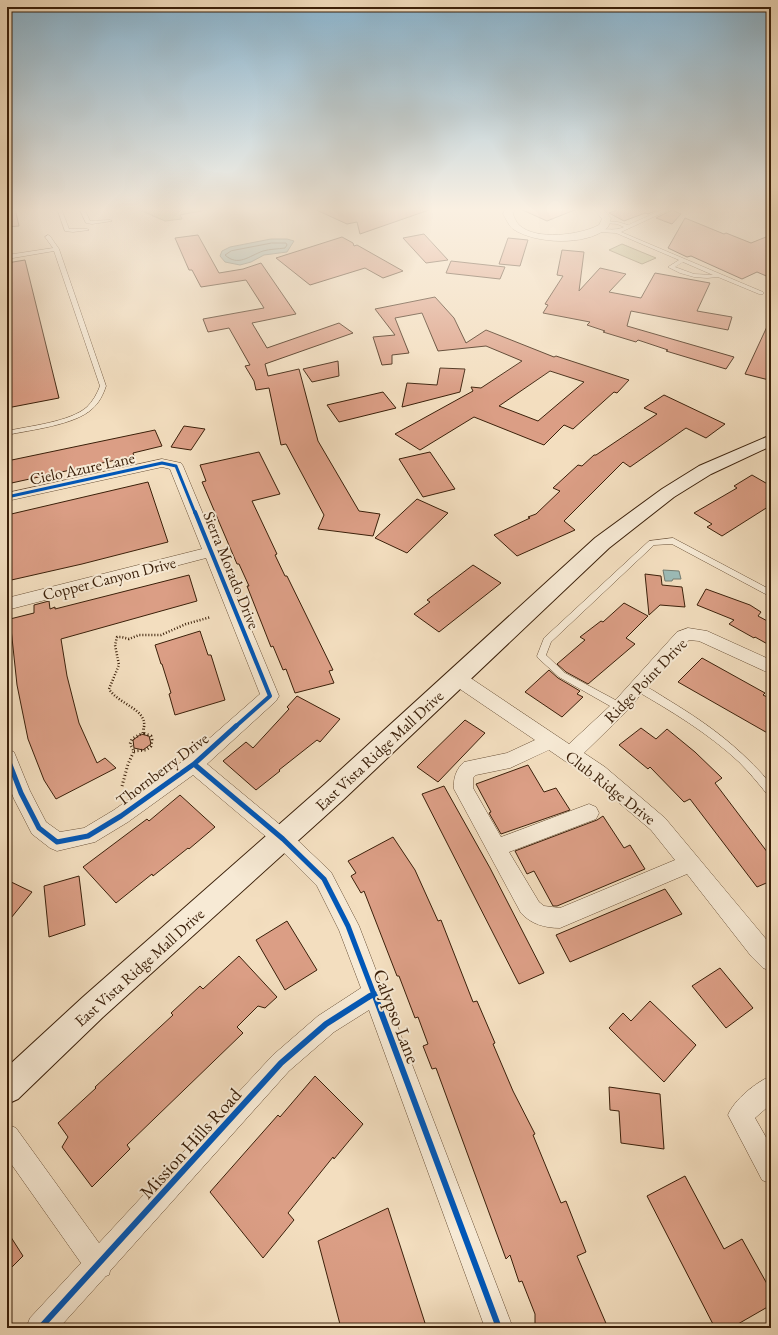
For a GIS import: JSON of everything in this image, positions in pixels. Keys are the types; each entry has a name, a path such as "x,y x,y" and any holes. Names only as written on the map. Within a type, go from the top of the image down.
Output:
{"main road":[{"name":"East Vista Ridge Mall Drive","path":"7,1088 93,1007 283,839 602,543 668,493 705,470 771,440"}],"street":[{"name":"Cielo Azure Lane","path":"7,497 162,463"},
{"name":"Sierra Morado Drive","path":"162,463 176,466 270,696"},
{"name":"Copper Canyon Drive","path":"7,604 211,552"},
{"name":"Ridge Point Drive","path":"571,754 620,707 683,636 688,634 702,635 771,667"},
{"name":"Club Ridge Drive","path":"457,678 598,773 658,824 742,924 759,948 771,960"},
{"name":"Thornberry Drive","path":"7,756 21,793 39,828 57,842 88,836 121,816 194,764 270,696"},
{"path":"550,741 510,760 471,768 465,774 463,783 464,789 532,911 545,917 560,918 690,863"},
{"name":"Calypso Lane","path":"194,764 283,839 324,879 348,926 499,1328"},
{"path":"496,848 589,813"},
{"name":"Mission Hills Road","path":"40,1328 99,1265 281,1063 326,1024 374,993"},
{"path":"771,1088 740,1115 771,1171"},
{"path":"7,1137 99,1265"}],"lane":[{"path":"7,432 76,417 94,404 100,396 103,386 63,270"},
{"path":"677,270 711,277 719,275"},
{"path":"708,270 760,293"},
{"path":"620,707 562,675 541,656 547,640 652,543 673,541 771,594"},
{"path":"638,687 672,706 704,727 739,755 771,791"}],"path":[{"path":"134,751 130,744 132,739 143,732 145,726 144,717 138,711 114,696 109,689 119,666 120,659 115,650 116,640 122,636 129,639 139,635 161,635 186,624 211,617"},
{"path":"134,751 147,750 152,745 151,736 143,732"},
{"path":"122,786 128,764 134,751"}],"water":[{"path":"663,570 679,571 681,579 665,581"}],"building":[{"path":"7,270 28,270 59,398 7,408"},
{"path":"192,270 218,270 219,273 235,270 266,270 296,314 252,323 267,348 339,323 353,333 265,364 268,376 299,369 318,441 359,511 380,514 373,536 318,529 324,515 286,444 281,445 269,388 256,390 254,381 245,366 250,365 229,328 208,332 203,319 264,308 246,280 201,287"},
{"path":"291,270 358,270 310,285"},
{"path":"369,270 403,271 383,278"},
{"path":"447,270 504,270 500,279 446,273"},
{"path":"558,270 582,270 579,291 598,270 610,270 626,274 609,292 641,298 655,273 710,283 697,311 732,317 728,330 631,311 627,326 734,357 726,369 666,351 668,350 638,340 636,342 603,332 605,331 587,325 590,322 543,313 548,305 545,304 563,276 557,275"},
{"path":"723,270 771,270 771,278 757,272 742,279"},
{"path":"435,297 454,318 466,343 486,330 554,357 556,356 629,380 617,393 614,392 573,429 564,425 544,445 474,417 420,450 395,434 473,391 471,387 481,388 522,361 486,346 438,351 422,313 395,318 409,353 392,355 392,364 382,365 373,337 395,335 375,309","holes":["550,371 584,382 538,421 499,406"]},
{"path":"771,318 771,374 769,380 745,374"},
{"path":"338,361 339,376 312,382 303,369"},
{"path":"440,368 465,369 460,392 402,407 407,383 437,385"},
{"path":"383,392 396,408 339,422 327,405"},
{"path":"664,395 725,424 706,438 686,428 630,467 623,462 564,521 575,530 517,556 494,535 536,514 560,491 553,488 578,465 582,466 594,455 657,414 644,408"},
{"path":"184,426 205,429 191,450 171,447"},
{"path":"155,430 162,446 133,453 134,456 7,484 7,461"},
{"path":"259,452 280,494 252,501 277,554 275,555 285,576 287,576 333,670 329,671 334,683 295,693 286,669 283,670 273,646 271,647 247,586 249,586 239,564 237,564 202,482 206,481 200,465"},
{"path":"430,452 455,489 423,497 399,459"},
{"path":"752,475 771,486 771,505 722,536 707,527 712,524 694,513 737,488 734,486"},
{"path":"148,482 168,542 7,581 7,515"},
{"path":"417,499 448,513 407,553 375,538"},
{"path":"473,565 501,583 439,632 414,614 430,602 427,600"},
{"path":"645,574 661,576 662,585 682,587 685,607 660,605 649,615"},
{"path":"189,575 197,601 61,639 67,676 79,723 97,763 105,758 116,768 56,799 44,780 28,739 17,685 10,619 34,613 34,605 49,601 50,609 55,607 55,609"},
{"path":"706,589 750,605 761,612 758,616 771,623 771,646 729,624 734,620 697,605"},
{"path":"624,603 648,616 626,638 635,644 588,684 566,672 557,664 585,640 580,637 601,621 603,622"},
{"path":"200,631 208,655 211,655 225,700 175,715 169,694 171,693 155,645"},
{"path":"702,658 765,693 763,695 771,699 771,735 678,682"},
{"path":"549,670 558,678 580,691 577,694 583,697 562,717 525,692"},
{"path":"297,696 340,719 320,742 317,740 256,790 223,761 246,742 253,748 289,709 287,707"},
{"path":"465,720 485,733 438,782 417,767"},
{"path":"641,728 656,739 667,729 695,752 722,778 715,783 771,857 771,881 757,887 690,799 684,802 650,767 648,769 619,745"},
{"path":"141,734 149,736 151,744 143,750 134,748 133,740"},
{"path":"528,765 544,792 556,788 570,810 501,834 489,813 491,812 476,784"},
{"path":"444,786 490,868 544,973 519,984 422,794"},
{"path":"180,795 215,827 189,849 188,848 153,876 152,874 116,903 83,867 147,819 149,821"},
{"path":"603,816 624,848 630,845 645,869 557,906 553,906 534,871 527,874 515,851 597,820"},
{"path":"393,837 415,870 438,921 441,920 473,1002 477,1001 513,1091 535,1134 533,1135 561,1203 566,1201 586,1252 577,1256 608,1328 535,1328 535,1314 522,1281 519,1282 510,1255 506,1259 436,1068 432,1069 423,1046 428,1044 418,1017 415,1018 399,976 397,976 364,891 361,893 351,876 356,873 348,861"},
{"path":"79,876 85,925 49,937 44,886"},
{"path":"7,880 32,892 7,923"},
{"path":"665,889 682,914 570,962 556,935"},
{"path":"287,921 317,970 285,990 256,940"},
{"path":"239,956 277,997 265,1008 258,1006 237,1027 243,1033 127,1145 130,1149 92,1187 62,1147 68,1137 58,1123 173,1015 171,1013 200,986 203,989"},
{"path":"720,968 753,1008 726,1028 692,986"},
{"path":"650,1001 696,1045 664,1082 609,1028 623,1013 631,1021"},
{"path":"315,1076 363,1124 334,1159 333,1157 288,1213 294,1220 263,1258 210,1192 278,1115 280,1117"},
{"path":"609,1087 660,1094 664,1149 621,1143 619,1111 610,1110"},
{"path":"685,1176 724,1249 742,1239 771,1291 771,1305 731,1328 715,1328 647,1196"},
{"path":"388,1208 425,1323 415,1328 341,1328 318,1241"},
{"path":"7,1231 23,1256 7,1272"}],"cycle path":[{"path":"7,497 162,463 176,466 270,696 194,764 121,816 88,836 57,842 39,828 21,793 7,757"},
{"path":"194,764 283,839 324,879 348,926 499,1328"},
{"path":"40,1328 281,1063 326,1024 374,993"}]}
